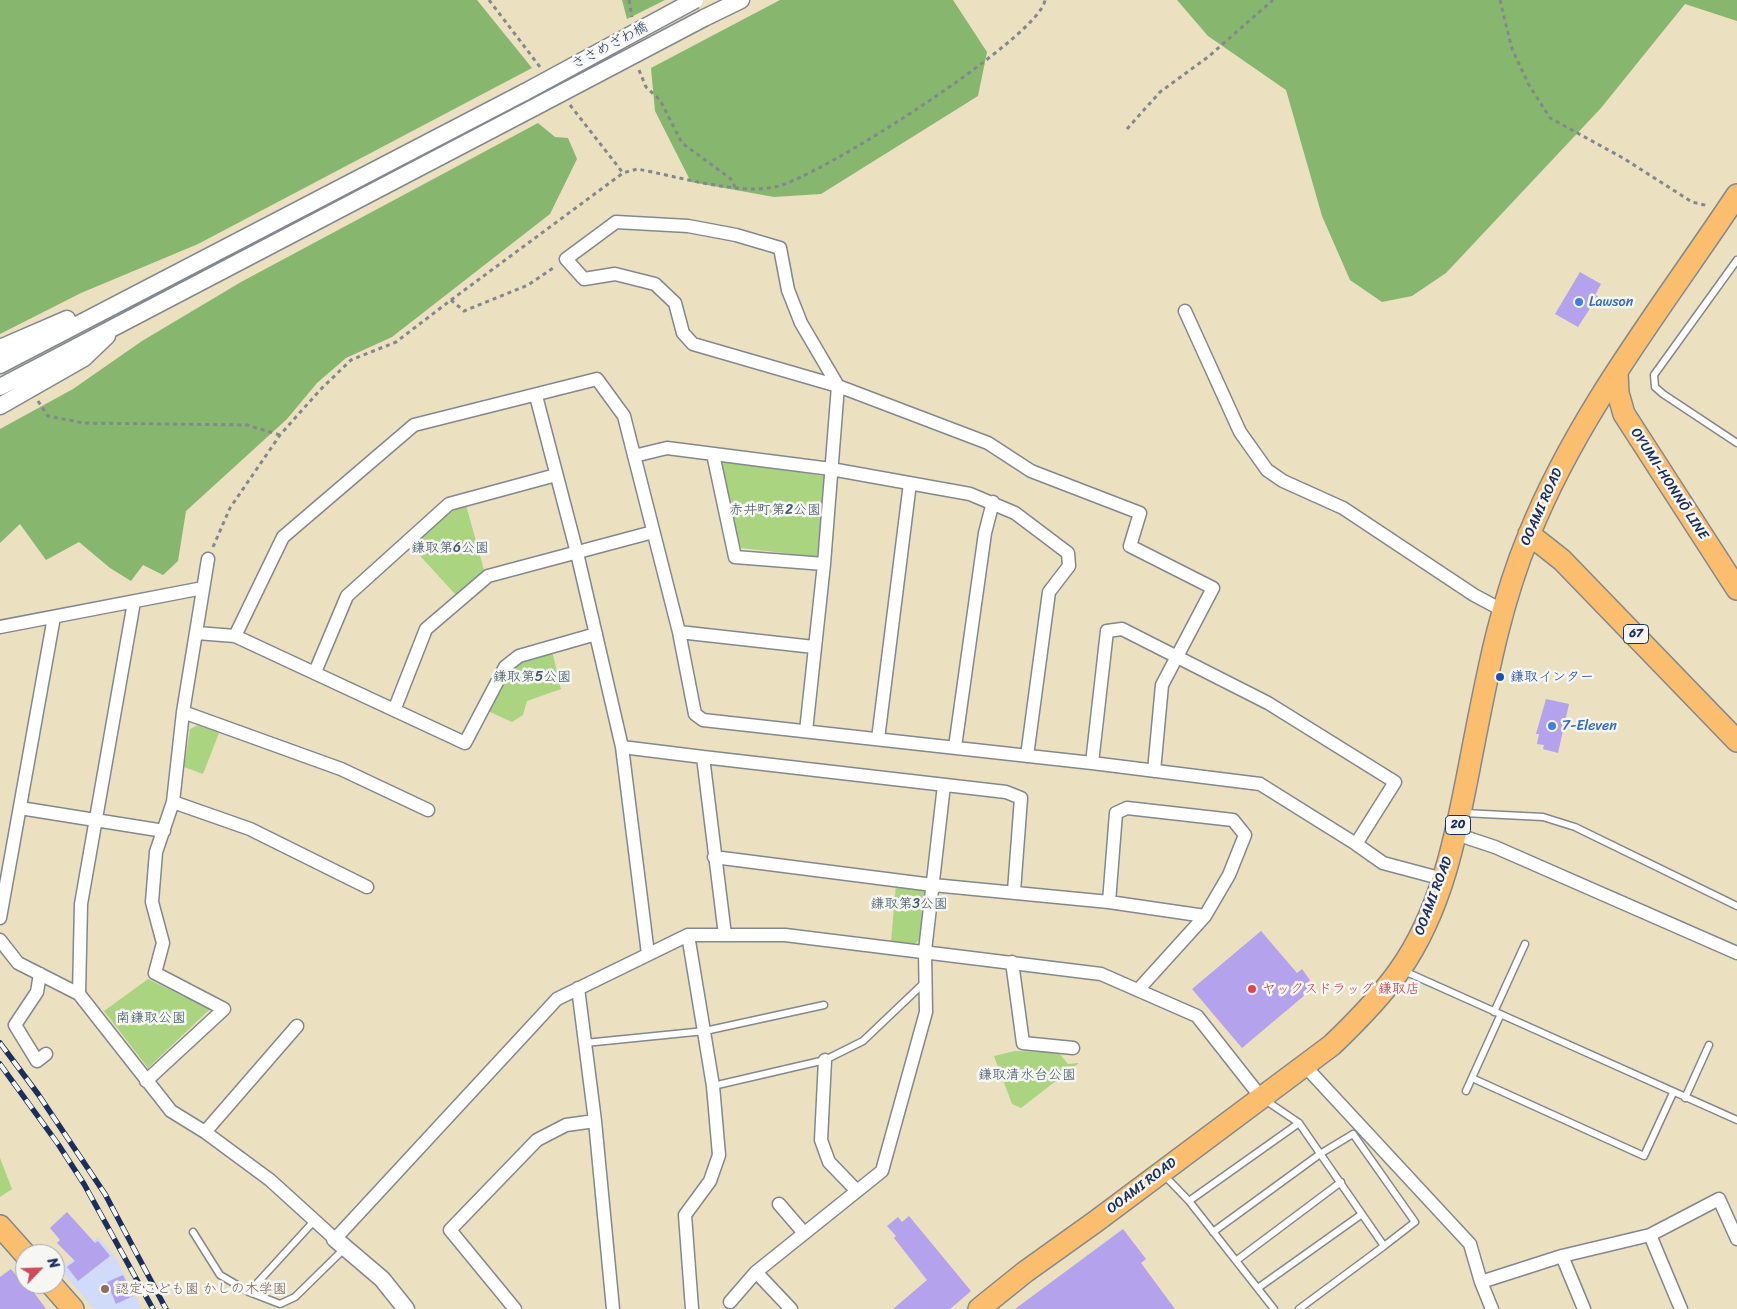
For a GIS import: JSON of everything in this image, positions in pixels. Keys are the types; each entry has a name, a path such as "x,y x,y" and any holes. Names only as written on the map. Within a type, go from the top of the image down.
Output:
{"main road":[{"name":"OOAMI ROAD","path":"979,1309 1025,1272 1162,1172 1260,1096 1332,1045 1360,1019 1400,970 1429,916 1443,879 1461,813 1502,610 1529,534 1558,471 1617,372 1732,203"},
{"name":"OYUMI-HONNŌ LINE","path":"1617,372 1618,393 1624,414 1737,589"},
{"name":"67","path":"1529,534 1562,560 1737,741"},
{"path":"1,1228 16,1244"},
{"path":"60,1294 73,1309"}],"street":[{"name":"ささめざわ橋","path":"114,306 525,92 695,0"},
{"name":"ささめざわ橋","path":"0,387 741,0"},
{"path":"806,730 824,564 838,386 801,323 788,290 780,248 736,235 688,226 616,222 566,259 584,279 615,274 655,284 675,303 683,333 693,344 838,386 988,443 1031,471 1140,513 1130,546 1213,588 1162,685 1154,771"},
{"path":"0,348 75,316 114,306"},
{"path":"0,365 114,306"},
{"path":"1185,311 1240,432 1267,470 1283,481 1343,508 1474,595 1502,610"},
{"path":"0,406 84,358 121,323"},
{"path":"235,636 283,537 414,425 536,396 597,379 624,416 679,632 695,714 703,720 955,747 1260,784 1383,863 1443,879"},
{"path":"536,396 577,553 622,747 648,954"},
{"path":"634,456 667,448 831,470 970,494 993,502 1015,513 1068,553 1069,566 1049,592 1026,756"},
{"path":"713,454 735,557 824,564"},
{"path":"315,672 346,596 449,504 556,475"},
{"path":"878,739 910,483"},
{"path":"955,747 985,533 993,502"},
{"path":"395,708 426,629 488,576 653,532"},
{"path":"146,1082 224,1008 155,973 162,944 152,902 156,852 174,802 184,712 208,559"},
{"path":"0,627 203,588"},
{"path":"79,994 81,904 97,822 134,602"},
{"path":"0,918 54,617"},
{"path":"1092,763 1106,631 1122,629 1268,703 1395,782 1356,844"},
{"path":"679,632 814,647"},
{"path":"197,633 235,636 395,708 465,743 504,667 519,656 596,634"},
{"path":"184,712 341,769 428,810"},
{"path":"622,747 1006,792 1021,798 1014,892"},
{"path":"703,757 725,935"},
{"path":"730,1302 756,1272 882,1170 926,1012 925,951 944,785"},
{"path":"174,802 250,829 366,887"},
{"path":"20,808 97,822 164,831"},
{"path":"1109,902 1116,813 1126,808 1233,820 1245,835 1229,875 1204,916 1138,990"},
{"path":"1456,834 1495,847 1737,953"},
{"path":"714,857 933,885 1109,902 1204,916"},
{"path":"688,935 713,1086 719,1155 710,1181 685,1215 692,1309"},
{"path":"340,1243 557,999 688,935 785,935 1101,974 1197,1016 1260,1096"},
{"path":"0,940 18,963 79,994 171,1112 205,1132 270,1180 382,1279 406,1309"},
{"path":"1012,962 1022,1042 1073,1048"},
{"path":"40,974 37,992 15,1025 37,1061 46,1054"},
{"path":"578,988 595,1122 613,1309"},
{"path":"205,1132 297,1026"},
{"path":"825,1060 822,1145 829,1162 856,1190"},
{"path":"1304,1064 1470,1244 1481,1282 1492,1309"},
{"path":"515,1309 450,1230 537,1140 566,1125 595,1122"},
{"path":"1481,1282 1562,1256 1650,1235 1719,1200 1737,1239"},
{"path":"780,1204 804,1233"},
{"path":"1650,1235 1680,1309"},
{"path":"1562,1256 1584,1309"},
{"path":"756,1272 791,1309"}],"lane":[{"path":"1737,260 1654,375 1655,387 1663,394 1737,443"},
{"path":"1461,813 1543,817 1574,827 1737,906"},
{"path":"1466,1091 1526,944"},
{"path":"1400,970 1672,1093 1737,1120"},
{"path":"713,1086 825,1060 863,1041 925,982"},
{"path":"585,1043 705,1031 824,1005"},
{"path":"1685,1098 1709,1045"},
{"path":"1472,1078 1644,1156 1672,1093"},
{"path":"1260,1096 1299,1123 1384,1246"},
{"path":"1189,1201 1299,1123"},
{"path":"1214,1232 1320,1154 1353,1134 1415,1222 1298,1309"},
{"path":"1162,1172 1189,1201 1274,1309"},
{"path":"1237,1260 1341,1182"},
{"path":"1258,1288 1362,1214"},
{"path":"250,1292 315,1220"},
{"path":"193,1232 220,1275 250,1292 280,1304 295,1297 340,1243"}],"path":[{"path":"630,0 633,23"},
{"path":"208,559 230,508 280,435 320,390 351,360 396,342 623,173 638,168 735,187 763,189 789,184 878,135 1020,34 1040,13 1045,0"},
{"path":"1127,129 1160,92 1208,57 1273,0"},
{"path":"1500,0 1512,49 1529,85 1550,118 1623,158 1692,202 1732,203"},
{"path":"638,61 646,87 660,100 682,143 731,179 735,187"},
{"path":"451,300 464,311 528,285 566,259"},
{"path":"32,389 48,416 83,423 247,425 280,435"}],"shaded area":[{"name":"認定こども園 かしの木学園","path":"98,1237 115,1257 142,1309 94,1309 65,1275 65,1266"}],"green space":[{"path":"0,0 477,0 532,68 198,244 81,293 0,334"},
{"path":"622,0 665,0 627,19"},
{"path":"780,0 953,0 987,52 978,96 821,194 774,197 691,182 655,111 651,68"},
{"path":"1177,0 1737,0 1737,21 1685,4 1601,108 1446,273 1412,296 1382,302 1350,280 1322,216 1286,90 1208,36"},
{"path":"538,123 555,137 568,138 577,159 550,214 392,337 346,358 317,383 287,419 186,511 178,561 163,575 143,565 131,581 110,568 79,542 46,560 20,524 0,543 0,429 73,389 142,341 241,282"},
{"name":"赤井町第2公園","path":"725,460 823,476 828,482 817,557 741,548 719,465"},
{"name":"鎌取第6公園","path":"466,505 484,570 456,595 411,546 453,510"},
{"name":"鎌取第5公園","path":"552,651 561,689 527,701 523,715 512,722 488,711 501,682 519,660"},
{"path":"198,725 219,733 203,774 184,767 190,729"},
{"name":"鎌取第3公園","path":"896,884 922,888 926,892 921,939 914,944 891,942"},
{"name":"南鎌取公園","path":"148,979 210,1009 148,1068 104,1011"},
{"name":"鎌取清水台公園","path":"1015,1051 1058,1052 1068,1064 1079,1063 1021,1108 1012,1104 994,1056"},
{"path":"0,1158 12,1189 0,1197"}],"building":[{"path":"1580,272 1601,284 1595,295 1598,296 1578,327 1555,314"},
{"path":"1546,699 1569,704 1558,753 1543,749 1544,745 1537,744 1539,734 1536,734"},
{"name":"ヤックスドラッグ 鎌取店","path":"1261,931 1297,973 1302,969 1310,980 1307,984 1312,989 1242,1048 1192,989"},
{"path":"67,1212 95,1243 98,1241 110,1256 78,1281 67,1267 75,1261 65,1251 65,1244 57,1243 60,1240 50,1228"},
{"path":"909,1216 971,1291 950,1309 893,1309 927,1280 894,1238 896,1236 887,1226 898,1217 902,1222"},
{"path":"1123,1229 1146,1259 1141,1263 1175,1309 1015,1309"},
{"path":"11,1269 15,1274 15,1294 35,1294 46,1309 0,1309 0,1277"},
{"path":"123,1275 133,1296 116,1304 107,1282"}],"railway":[{"path":"0,1043 38,1094 105,1194 166,1309"},
{"path":"0,1064 58,1144 84,1184 153,1309"}],"place":[{"name":"Lawson","path":"1579,302"},
{"name":"鎌取インター","path":"1500,677"},
{"name":"7-Eleven","path":"1552,726"},
{"name":"ヤックスドラッグ 鎌取店","path":"1252,989"},
{"name":"認定こども園 かしの木学園","path":"105,1289"}]}
